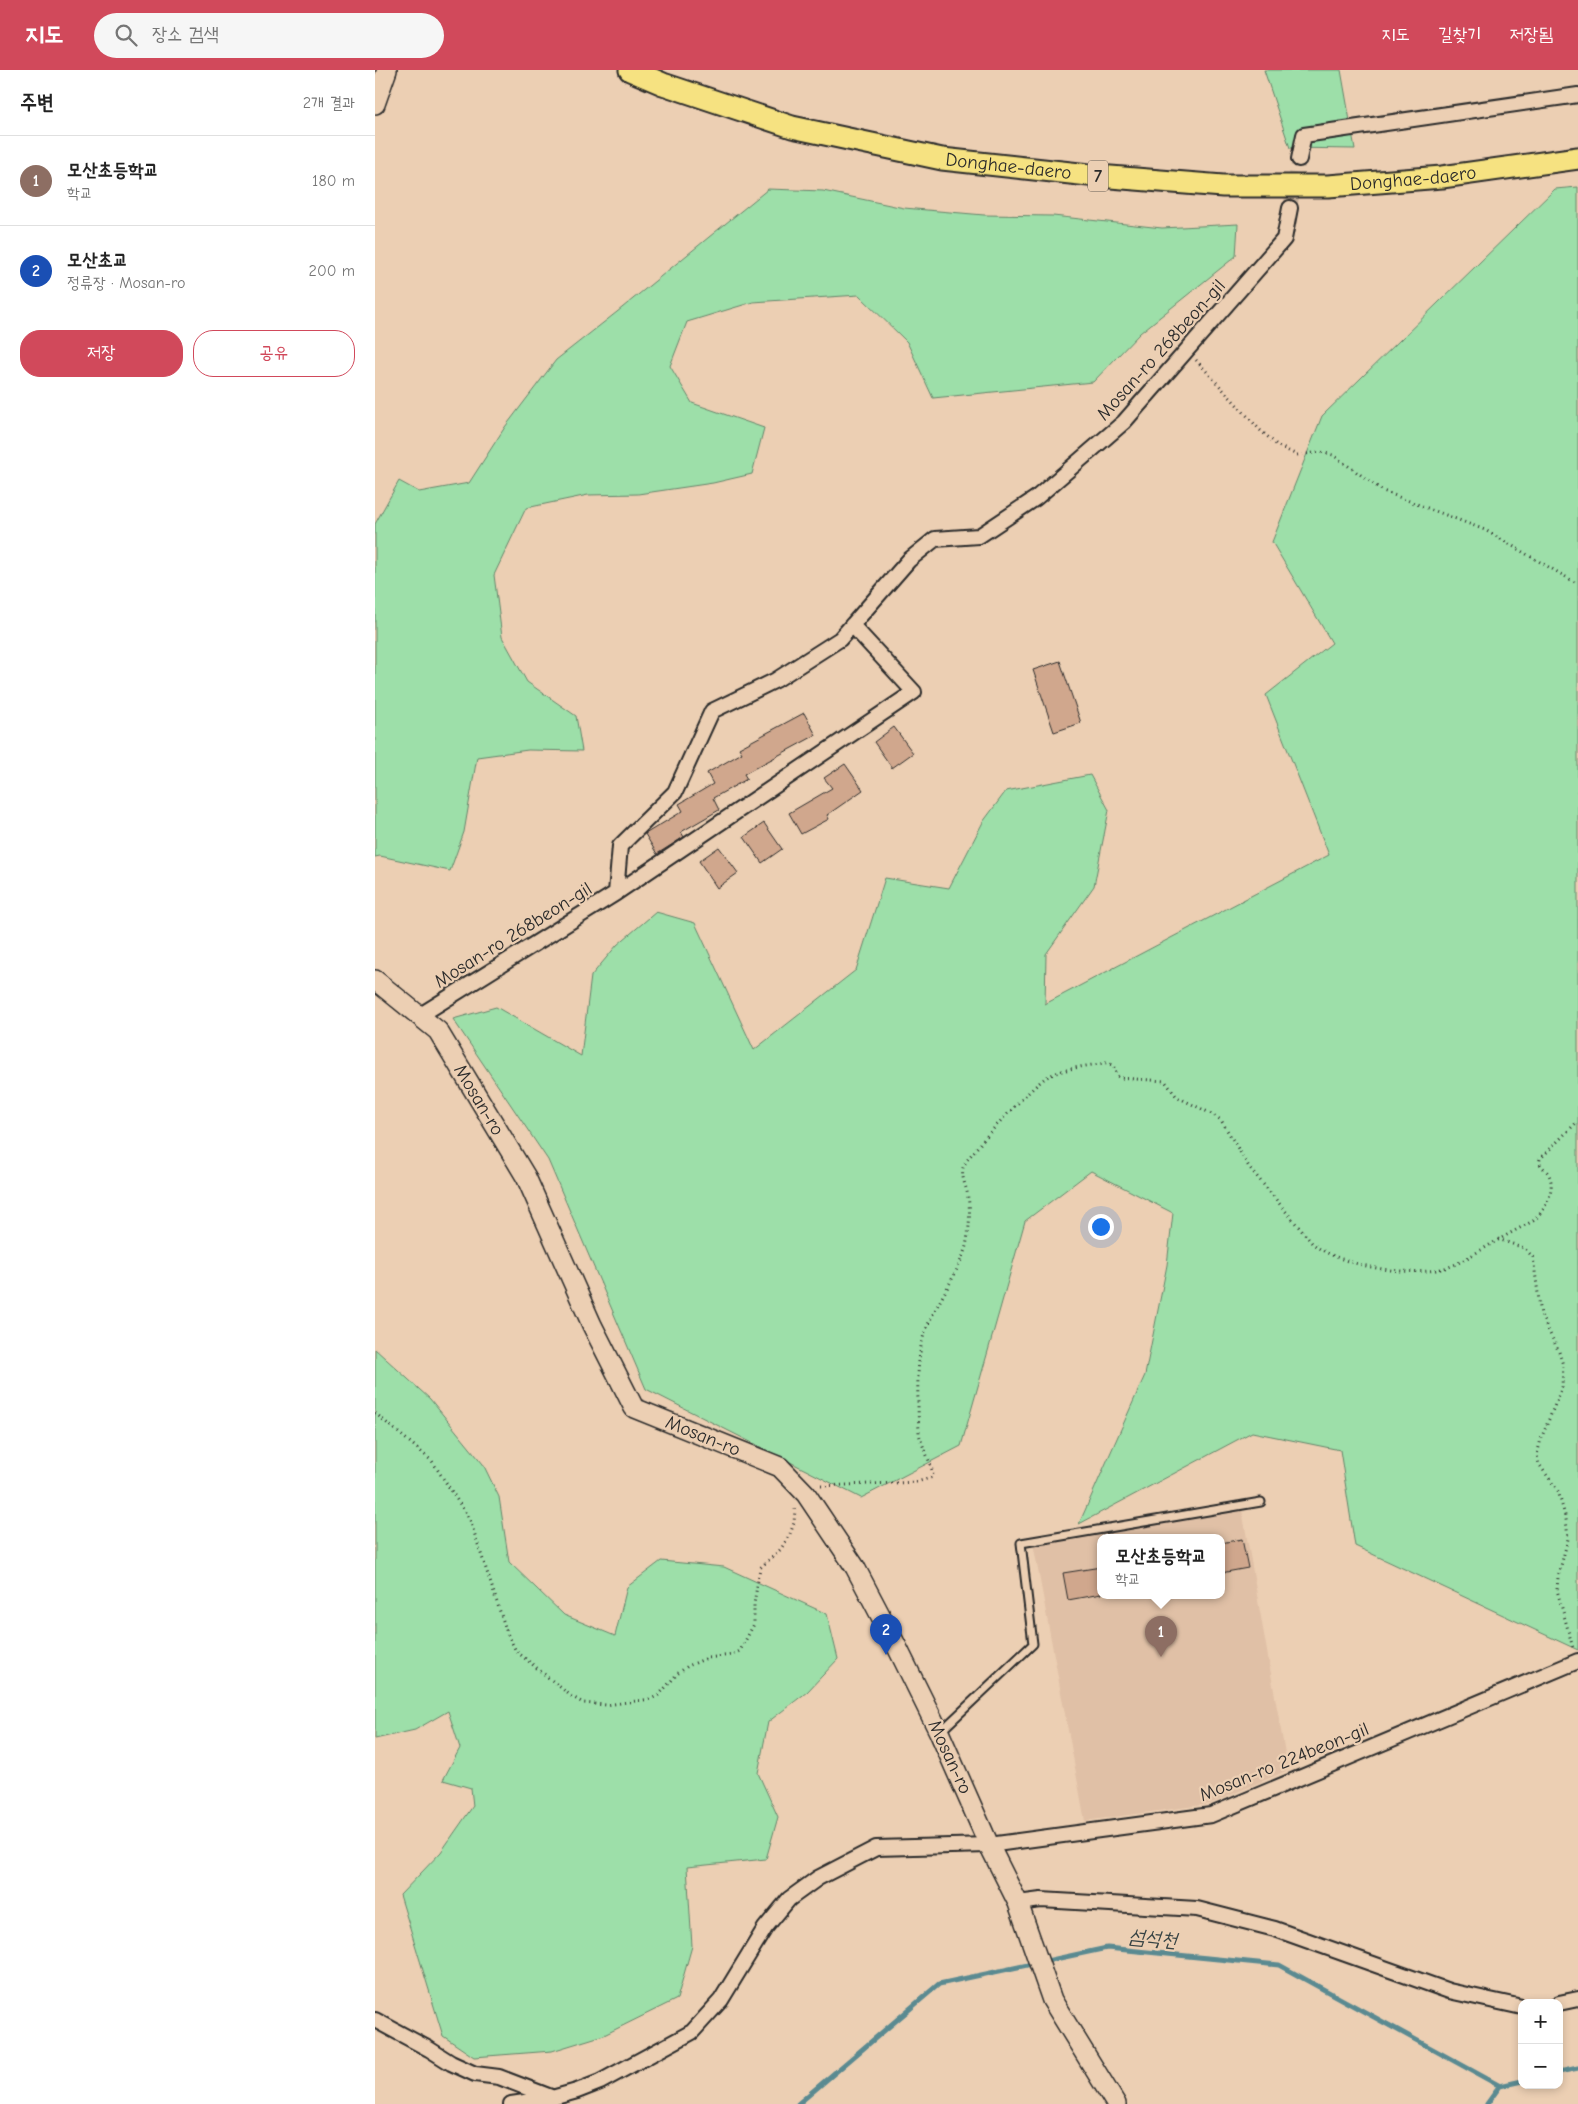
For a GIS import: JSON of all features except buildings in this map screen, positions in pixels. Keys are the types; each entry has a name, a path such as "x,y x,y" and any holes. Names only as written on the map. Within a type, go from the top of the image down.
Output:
{"main road":[{"name":"Donghae-daero","path":"629,70 663,84 792,127 941,159 1098,176 1223,186 1328,186 1442,177 1578,158"}],"street":[{"path":"375,104 387,70"},
{"path":"1299,160 1304,135 1578,96"},
{"name":"Mosan-ro 268beon-gil","path":"419,1016 616,893 620,846 675,792 712,711 776,680 840,638 909,560 935,539 979,536 1036,498 1124,422 1284,239 1290,208"},
{"path":"616,893 915,692 852,625"},
{"name":"Mosan-ro","path":"375,980 438,1031 526,1177 592,1325 634,1408 780,1468 806,1494 855,1567 939,1732 1017,1904 1052,2000 1116,2104"},
{"name":"Mosan-ro 224beon-gil","path":"511,2104 552,2098 600,2082 692,2032 721,2000 765,1928 789,1899 833,1870 876,1848 989,1845 1211,1815 1576,1662"},
{"path":"1017,1904 1041,1900 1197,1909 1275,1929 1449,1991 1518,2006"},
{"path":"1563,2002 1578,1999"},
{"path":"375,2020 475,2074 499,2077 552,2098"}],"lane":[{"path":"939,1732 1033,1644 1021,1543 1261,1502"}],"path":[{"path":"1187,351 1260,430 1278,446 1297,455 1321,452 1333,456 1383,490 1485,530 1578,584"},
{"path":"375,1413 432,1461 462,1504 470,1520 507,1633 516,1652 571,1696 583,1703 593,1705 651,1699 659,1695 677,1674 688,1666 707,1658 733,1655 740,1651 754,1624 754,1604 760,1568 774,1557 786,1541 794,1523 795,1508 815,1486 917,1482 933,1477 933,1470 922,1446 919,1433 920,1351 925,1330 958,1266 966,1246 969,1206 962,1175 963,1166 977,1148 1033,1088 1046,1077 1055,1073 1106,1063 1113,1065 1117,1076 1121,1078 1165,1081 1177,1097 1221,1120 1249,1167 1312,1243 1320,1250 1332,1256 1377,1268 1437,1270 1456,1264 1533,1221 1545,1209 1550,1182 1549,1174 1539,1163 1540,1159 1578,1121"},
{"path":"1499,1239 1524,1248 1533,1257 1541,1315 1559,1352 1563,1365 1562,1387 1537,1455 1539,1464 1557,1491 1566,1519 1568,1539 1558,1577 1557,1590 1576,1662"}],"shaded area":[{"path":"1242,1510 1288,1770 1210,1804 1085,1821 1033,1543"}],"green space":[{"path":"1264,70 1341,70 1355,149 1290,148"},
{"path":"1578,187 1578,1650 1355,1546 1340,1450 1252,1432 1079,1524 1145,1375 1167,1265 1173,1213 1091,1171 1025,1221 961,1446 861,1498 646,1389 548,1160 453,1019 496,1007 581,1056 591,976 617,945 656,912 695,923 754,1050 856,970 885,878 949,888 983,822 1006,791 1090,775 1109,810 1094,886 1046,954 1045,1004 1329,855 1266,695 1332,643 1272,542 1322,416 1555,189"},
{"path":"768,189 823,191 904,208 984,215 1053,216 1162,228 1238,224 1236,256 1140,333 1093,382 933,398 907,342 859,295 753,302 687,322 670,366 692,403 764,428 752,474 713,483 638,494 588,495 526,508 494,575 502,637 527,682 576,716 582,751 528,750 477,757 464,832 450,871 380,856 375,857 375,524 399,481 419,492 469,483 505,427 556,360"},
{"path":"375,1349 430,1399 483,1464 499,1497 509,1562 564,1615 615,1636 627,1587 661,1561 724,1567 827,1614 838,1659 807,1692 768,1722 758,1773 778,1817 766,1859 687,1867 692,1946 677,1999 604,2035 552,2051 474,2057 443,2036 400,1895 441,1852 473,1806 471,1788 443,1780 460,1748 448,1711 415,1730 375,1739"}],"waterway":[{"name":"섬석천","path":"798,2104 939,1984 1107,1948 1279,1965 1500,2086 1518,2082"},
{"name":"섬석천","path":"1563,2071 1578,2068"},
{"path":"1487,2104 1500,2086"}],"tunnel":[{"path":"1290,208 1299,159"}],"place":[{"name":"모산초교","path":"886,1655"},
{"name":"모산초등학교","path":"1161,1657"}]}
